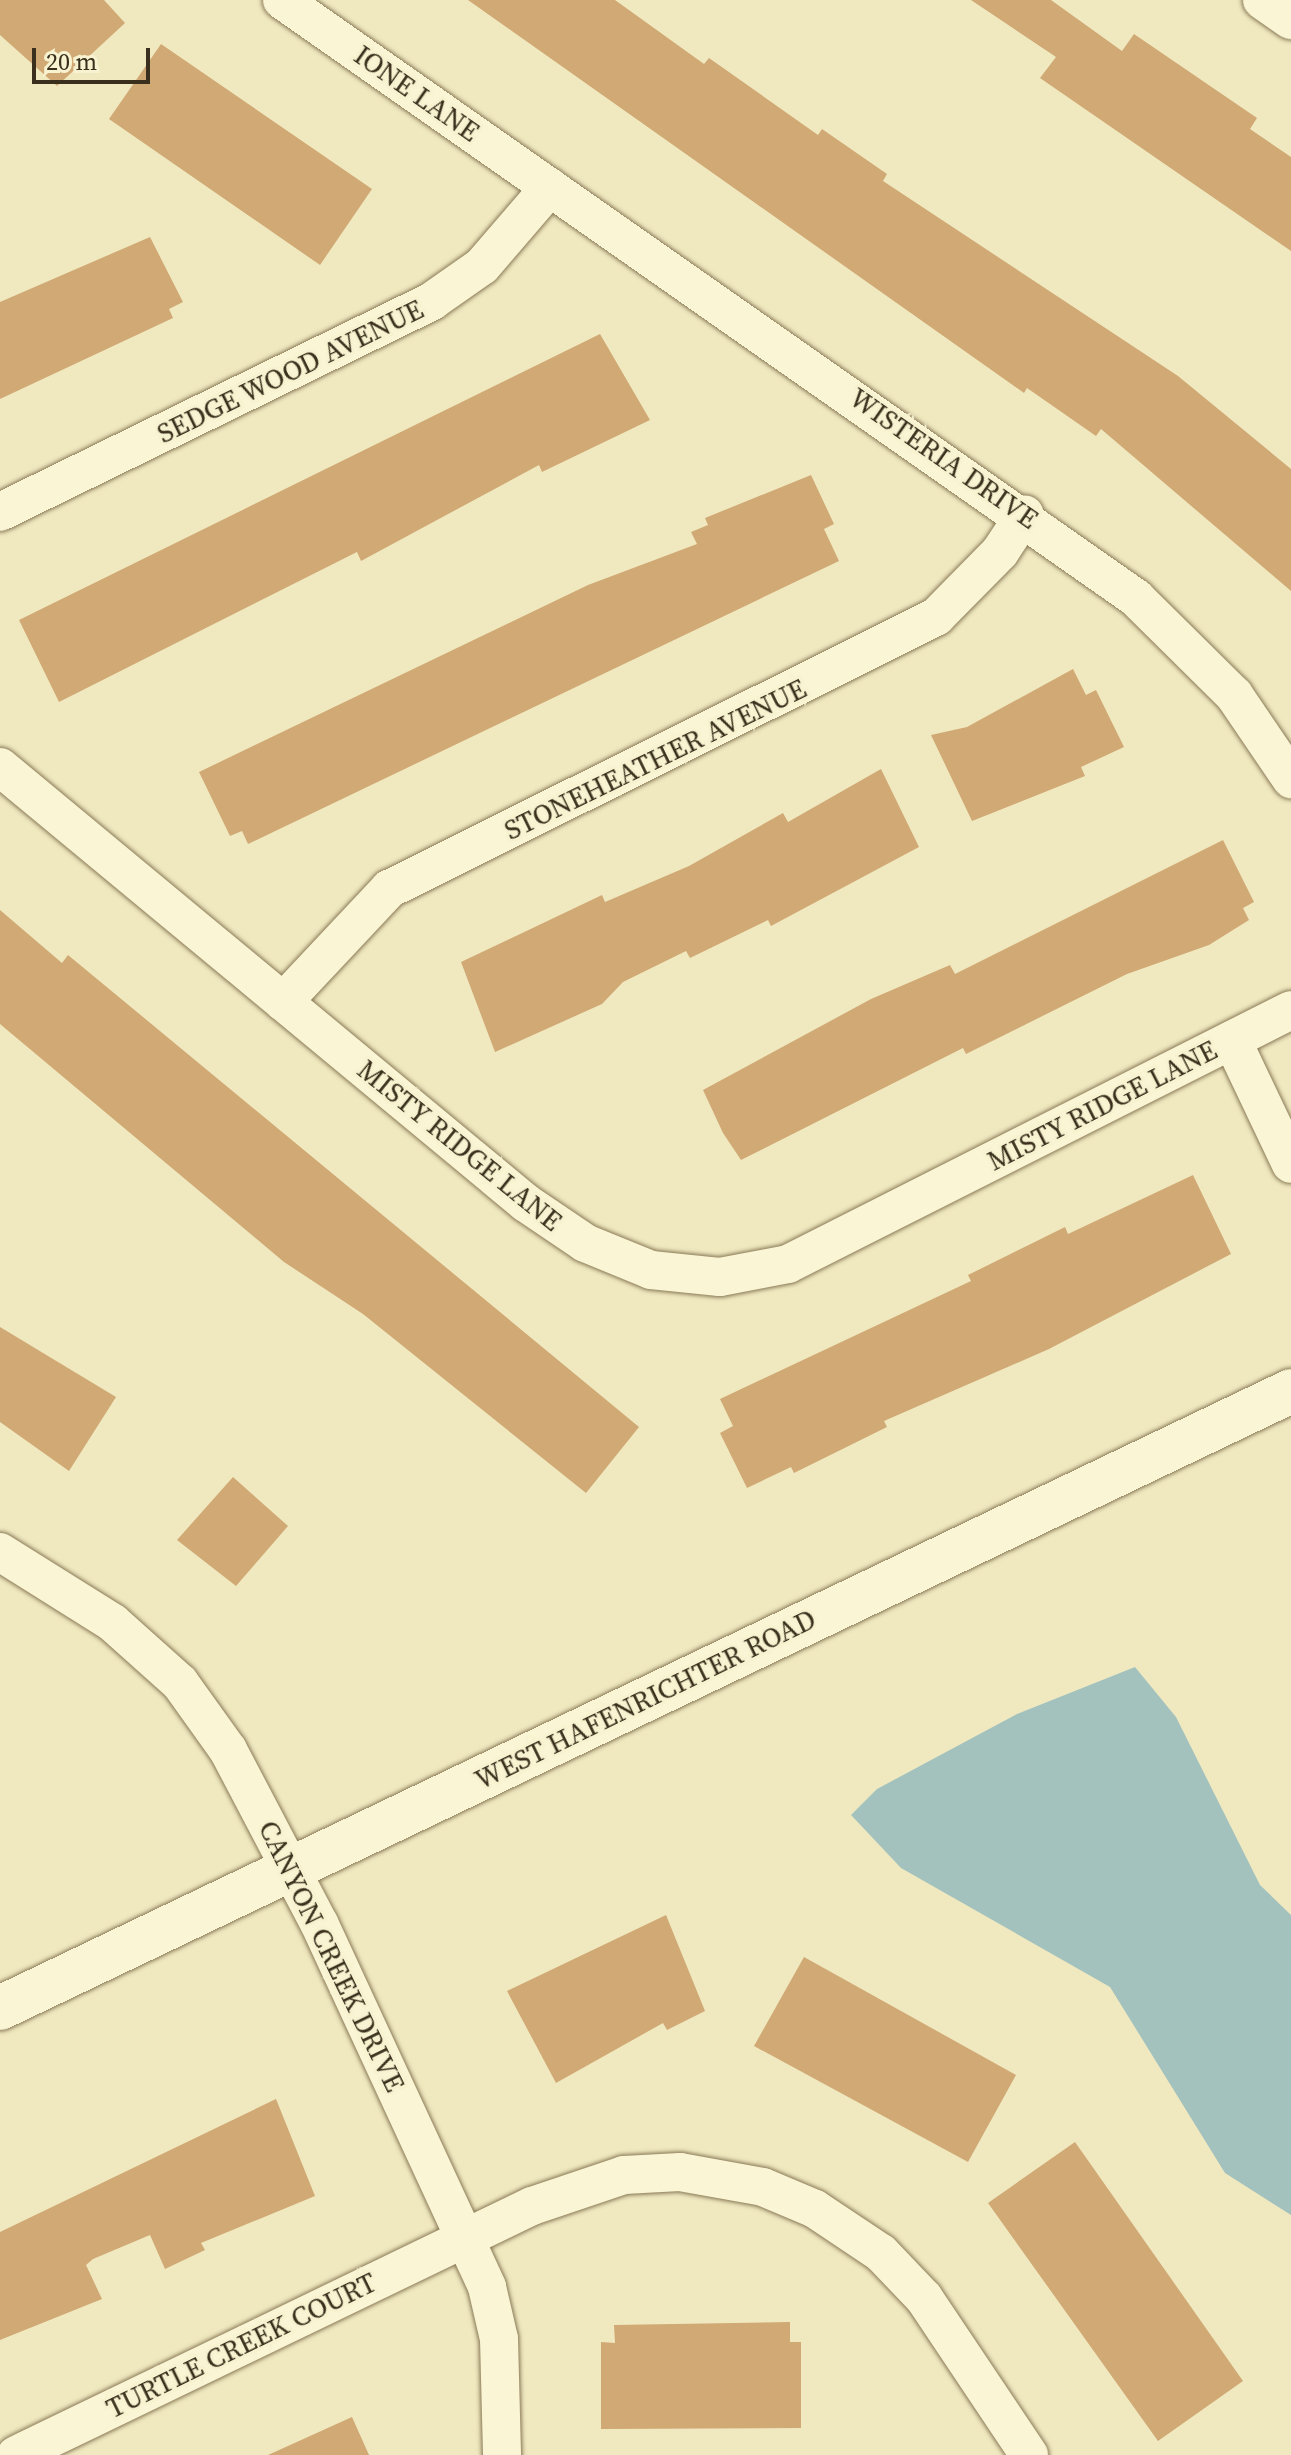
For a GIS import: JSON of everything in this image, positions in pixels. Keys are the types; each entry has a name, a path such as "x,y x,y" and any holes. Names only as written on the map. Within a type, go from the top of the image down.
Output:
{"street":[{"name":"IONE LANE","path":"282,0 550,187"},
{"path":"1262,0 1291,20"},
{"name":"SEDGE WOOD AVENUE","path":"0,512 432,301 482,266 550,187"},
{"name":"WISTERIA DRIVE","path":"550,187 1025,514 1184,639 1291,779"},
{"name":"STONEHEATHER AVENUE","path":"283,1002 389,889 936,617 1000,552 1025,514"},
{"name":"MISTY RIDGE LANE","path":"0,767 283,1002 585,1243 651,1270 720,1277 788,1264 1291,1010"},
{"path":"1232,1040 1291,1164"},
{"name":"WEST HAFENRICHTER ROAD","path":"0,2008 1291,1391"},
{"name":"CANYON CREEK DRIVE","path":"0,1552 113,1623 180,1683 228,1750 291,1869 467,2235 499,2339 502,2455"},
{"name":"TURTLE CREEK COURT","path":"16,2455 467,2235 624,2175 680,2172 763,2187 815,2209 881,2253 924,2298 1029,2455"}],"water":[{"path":"1135,1667 1176,1717 1260,1885 1291,1915 1291,2215 1225,2173 1110,1987 901,1868 851,1815 877,1789 1017,1714"}],"building":[{"path":"0,0 104,0 125,23 57,86 0,35"},
{"path":"468,0 615,0 704,64 709,58 818,135 822,129 887,174 883,181 1178,376 1291,469 1291,591 1101,429 1096,436 1027,388 1024,393"},
{"path":"971,0 1051,0 1122,51 1134,34 1257,118 1250,129 1291,157 1291,251 1040,78 1056,57"},
{"path":"161,44 372,189 320,265 109,119"},
{"path":"150,237 183,302 169,309 173,318 0,399 0,302"},
{"path":"600,334 650,420 542,472 539,465 361,561 357,552 59,702 19,620"},
{"path":"811,475 834,524 824,529 839,561 248,844 242,831 230,836 199,772 588,585 697,544 691,532 708,525 705,518"},
{"path":"1073,669 1086,695 1096,690 1124,747 1081,767 1085,776 972,821 931,735 967,727"},
{"path":"881,769 919,847 771,926 768,920 690,958 686,951 623,982 602,1004 495,1052 461,962 602,895 605,902 689,866 783,813 788,822"},
{"path":"1223,840 1254,902 1243,908 1249,920 1209,945 1127,974 966,1054 963,1048 741,1160 723,1133 703,1090 871,999 950,965 955,974"},
{"path":"0,910 62,963 68,955 639,1427 586,1493 363,1314 284,1262 0,1024"},
{"path":"1193,1175 1231,1254 1049,1349 884,1421 887,1427 794,1473 791,1467 747,1488 720,1433 733,1426 720,1399 971,1281 968,1275 1065,1227 1068,1234"},
{"path":"0,1327 116,1397 69,1471 0,1422"},
{"path":"233,1477 288,1526 236,1586 177,1540"},
{"path":"666,1915 705,2011 667,2030 663,2023 556,2083 507,1991"},
{"path":"804,1957 1016,2075 968,2162 754,2046"},
{"path":"276,2099 315,2196 201,2243 205,2250 165,2269 150,2235 93,2259 86,2265 102,2299 0,2340 0,2232"},
{"path":"1075,2142 1243,2381 1158,2441 988,2203"},
{"path":"790,2322 790,2342 801,2342 801,2428 601,2429 601,2342 615,2343 614,2325"},
{"path":"352,2417 369,2455 268,2455"}]}
